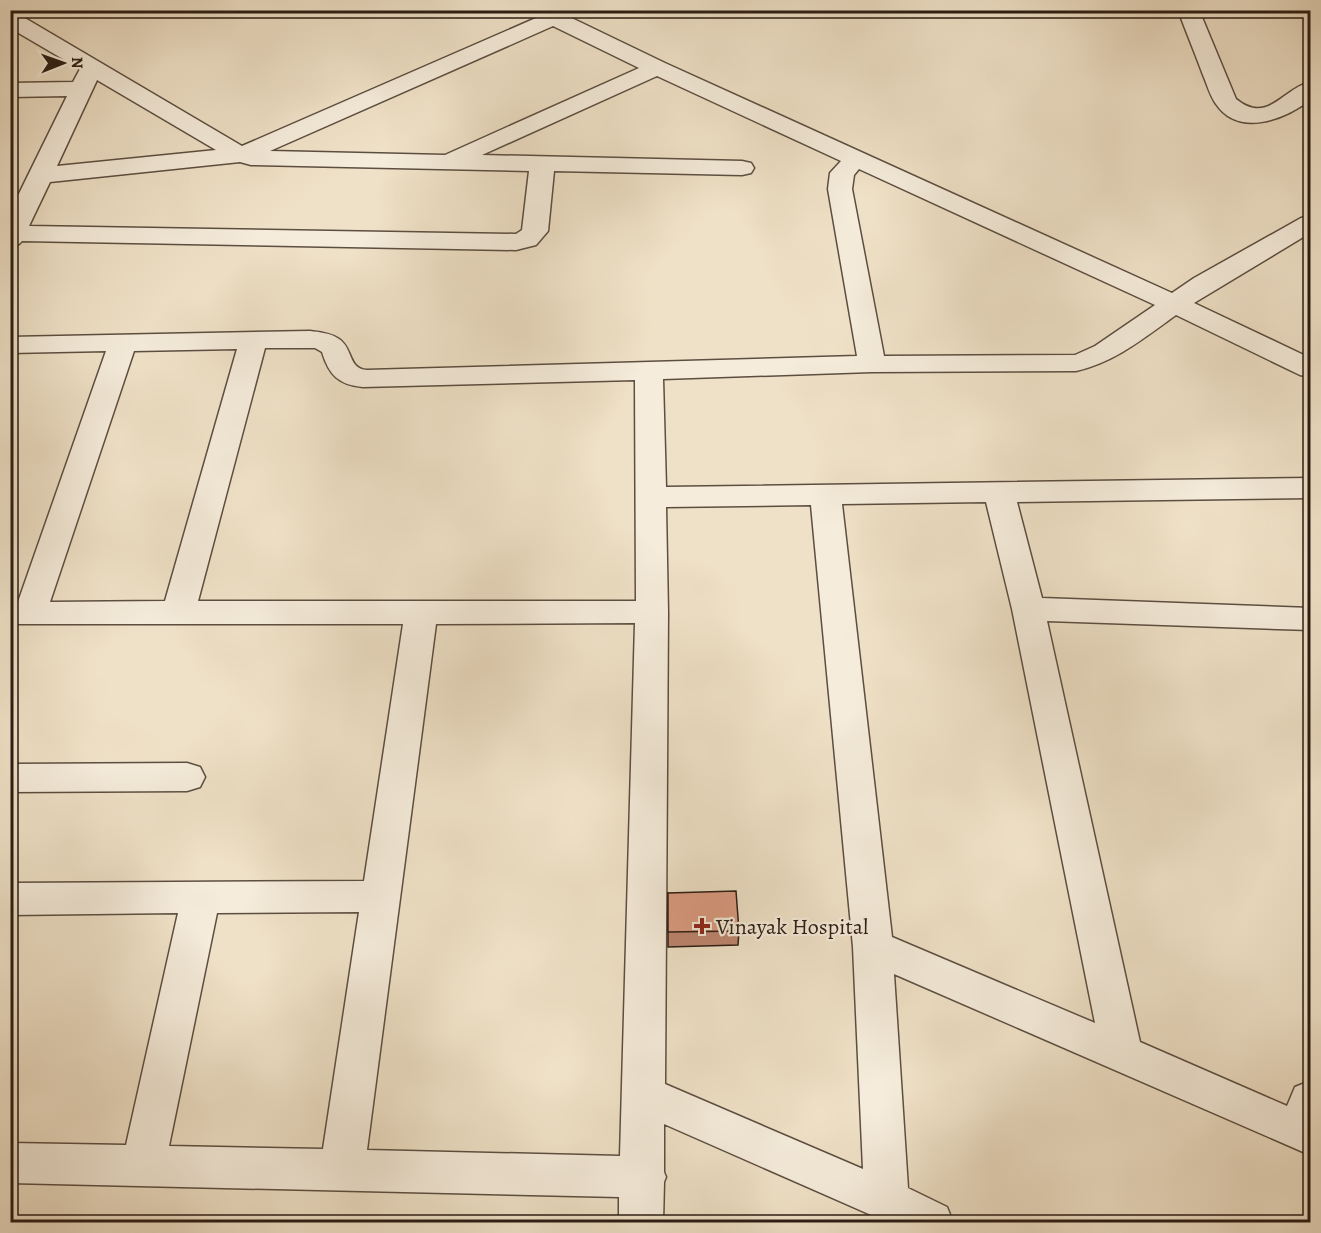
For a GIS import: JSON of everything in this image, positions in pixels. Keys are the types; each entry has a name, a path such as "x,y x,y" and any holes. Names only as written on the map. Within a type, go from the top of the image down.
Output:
{"street":[{"path":"1188,10 1226,102 1238,113 1250,117 1274,114 1311,89"},
{"path":"28,186 241,155 546,14 657,68 1173,303 1311,369"},
{"path":"10,19 241,155 268,159 742,168"},
{"path":"92,67 28,186 12,236 516,242 527,240 535,231 542,165"},
{"path":"447,162 657,68"},
{"path":"10,90 82,89"},
{"path":"857,158 842,173 840,189 872,364"},
{"path":"10,345 326,340 334,348 343,370 350,376 361,378 872,364 1076,363 1105,352 1173,303 1311,223"},
{"path":"178,613 254,340"},
{"path":"122,344 20,613 652,612"},
{"path":"641,1222 644,1177 652,612 649,371"},
{"path":"651,497 1311,488"},
{"path":"999,493 1028,609 1122,1053"},
{"path":"825,494 873,947 887,1200"},
{"path":"1028,609 1311,619"},
{"path":"342,1171 421,612"},
{"path":"10,778 187,777"},
{"path":"10,899 380,896"},
{"path":"143,1165 201,897"},
{"path":"873,947 1122,1053 1307,1123"},
{"path":"645,1095 887,1200 931,1222"},
{"path":"10,1163 644,1177"}],"building":[{"path":"736,891 739,931 668,932 668,893"}],"place":[{"name":"Vinayak Hospital","path":"702,926"}]}
